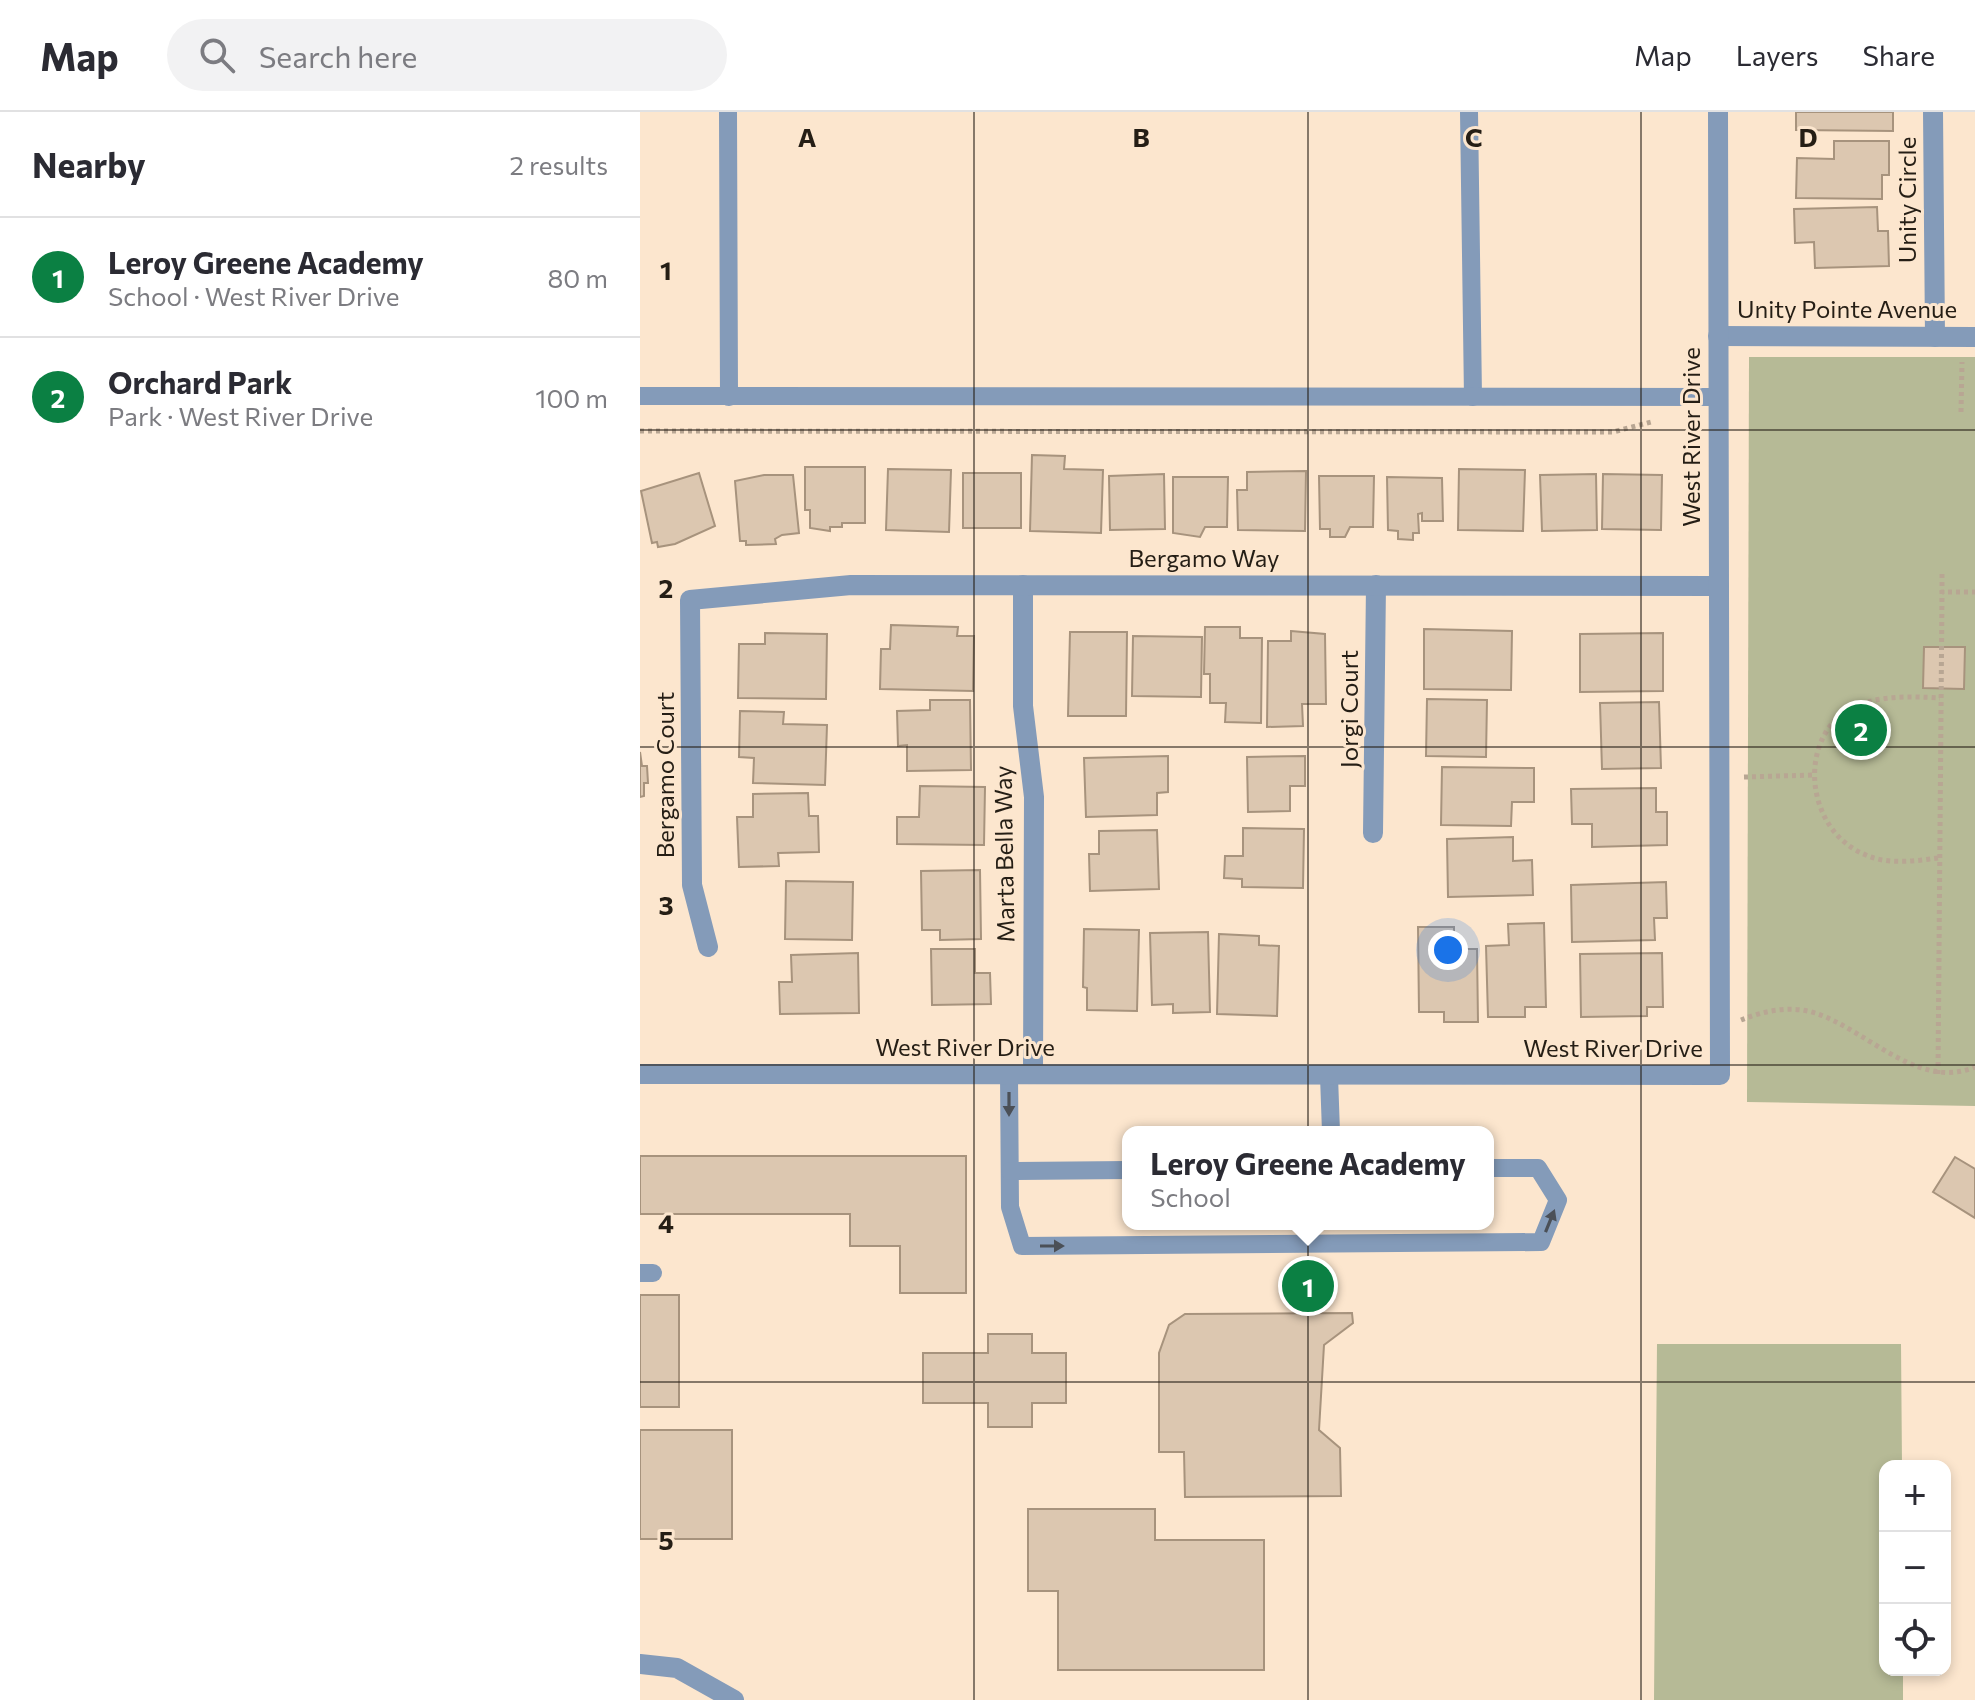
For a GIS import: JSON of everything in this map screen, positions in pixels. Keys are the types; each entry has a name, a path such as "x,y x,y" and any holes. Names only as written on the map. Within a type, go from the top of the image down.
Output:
{"street":[{"name":"West River Drive","path":"640,1074 1720,1075 1718,112"},
{"name":"Unity Circle","path":"1933,112 1935,337"},
{"name":"Unity Pointe Avenue","path":"1718,336 1969,337"},
{"name":"Bergamo Way","path":"690,600 851,585 1719,586"},
{"name":"Marta Bella Way","path":"1023,585 1023,706 1034,797 1033,1074"},
{"name":"Jorgi Court","path":"1373,833 1376,585"},
{"name":"Bergamo Court","path":"690,600 692,885 708,947"},
{"path":"640,1664 677,1668 724,1698"}],"lane":[{"path":"728,112 729,397"},
{"path":"1469,112 1473,397"},
{"path":"640,396 1718,397"},
{"path":"1009,1074 1010,1207 1022,1246 1541,1242 1558,1200 1538,1168 1494,1168"},
{"path":"1329,1076 1331,1126"},
{"path":"1010,1171 1122,1170"}],"path":[{"path":"1961,412 1969,337"},
{"path":"640,431 1613,432 1655,421"},
{"path":"1938,1074 1942,574"},
{"path":"1942,592 1975,592"},
{"path":"1938,858 1881,861 1848,845 1831,828 1820,807 1814,775 1821,744 1835,719 1877,699 1940,698"},
{"path":"1719,778 1814,775"},
{"path":"1753,1015 1780,1009 1814,1012 1938,1074 1975,1067"}],"green space":[{"path":"1749,357 1975,357 1975,1106 1747,1102"},
{"path":"1657,1344 1901,1344 1902,1460 1879,1460 1879,1676 1903,1676 1903,1700 1654,1700"}],"building":[{"path":"1796,112 1893,112 1893,131 1796,130"},
{"path":"1834,141 1889,141 1889,175 1882,175 1882,199 1796,198 1797,158 1834,159"},
{"path":"1877,207 1878,231 1888,231 1889,266 1815,268 1814,242 1795,243 1794,209"},
{"path":"1032,455 1065,456 1064,469 1103,470 1101,533 1030,531"},
{"path":"805,467 865,467 865,523 842,523 842,527 830,527 830,531 810,528 810,510 805,510"},
{"path":"888,469 951,470 949,532 886,530"},
{"path":"1459,469 1525,470 1523,531 1458,530"},
{"path":"1306,471 1305,531 1238,530 1237,490 1247,490 1247,472"},
{"path":"699,473 715,526 675,544 658,547 657,542 652,543 641,491"},
{"path":"963,473 1021,473 1021,528 963,528"},
{"path":"1164,474 1165,529 1110,530 1109,476"},
{"path":"1596,474 1597,530 1542,531 1540,475"},
{"path":"1603,474 1662,475 1661,530 1602,529"},
{"path":"764,475 793,475 799,533 782,535 775,539 776,544 746,545 746,541 740,541 735,481"},
{"path":"1319,476 1374,476 1373,527 1350,527 1345,537 1330,537 1330,529 1320,529"},
{"path":"1173,477 1228,477 1227,527 1205,527 1200,537 1173,533"},
{"path":"1387,477 1442,478 1443,521 1422,521 1422,513 1418,514 1419,533 1413,533 1413,540 1398,539 1398,531 1388,530"},
{"path":"891,625 958,627 957,636 974,636 973,691 880,689 881,649 890,649"},
{"path":"1205,627 1240,627 1240,638 1262,638 1261,723 1225,722 1226,703 1210,703 1210,674 1204,674"},
{"path":"1424,629 1512,631 1511,690 1424,689"},
{"path":"1291,631 1325,634 1326,704 1302,704 1303,726 1267,727 1268,641 1291,641"},
{"path":"1070,632 1127,632 1126,716 1068,716"},
{"path":"765,633 827,634 826,699 738,698 739,644 765,644"},
{"path":"1663,633 1663,691 1580,692 1580,634"},
{"path":"1133,636 1202,637 1201,697 1132,696"},
{"path":"1924,647 1965,647 1964,689 1923,688"},
{"path":"1427,699 1487,700 1486,757 1426,756"},
{"path":"930,700 970,700 971,770 907,771 907,745 898,746 897,711 930,710"},
{"path":"1659,702 1661,768 1602,769 1600,703"},
{"path":"740,711 784,712 783,724 827,725 825,785 753,783 754,758 739,757"},
{"path":"640,752 642,766 647,766 648,783 644,783 644,796 640,797"},
{"path":"1168,756 1168,792 1157,793 1157,815 1086,817 1084,758"},
{"path":"1305,756 1305,786 1290,786 1290,811 1248,812 1247,757"},
{"path":"1442,767 1534,768 1534,802 1512,802 1511,826 1441,825"},
{"path":"920,786 985,787 984,845 897,844 897,817 919,817"},
{"path":"1656,788 1656,812 1667,812 1667,845 1592,847 1592,824 1572,824 1571,789"},
{"path":"808,793 809,816 818,816 819,852 778,853 779,866 739,867 737,817 753,817 753,794"},
{"path":"1243,828 1304,829 1303,888 1242,887 1242,879 1224,878 1225,856 1243,856"},
{"path":"1157,830 1159,889 1090,891 1089,854 1099,854 1099,831"},
{"path":"1513,837 1513,861 1532,860 1533,895 1448,897 1447,839"},
{"path":"980,870 981,939 940,940 940,930 922,930 921,871"},
{"path":"786,881 853,882 852,940 785,939"},
{"path":"1666,882 1667,918 1654,918 1655,940 1572,942 1571,885"},
{"path":"1544,923 1546,1007 1525,1007 1525,1017 1488,1017 1486,946 1509,945 1508,924"},
{"path":"1418,927 1454,927 1454,949 1477,949 1478,1022 1444,1022 1444,1012 1419,1012"},
{"path":"1084,929 1139,930 1137,1011 1087,1010 1087,988 1083,987"},
{"path":"1208,932 1210,1012 1173,1013 1173,1004 1152,1005 1150,933"},
{"path":"1219,934 1259,936 1259,945 1279,946 1277,1016 1217,1014"},
{"path":"931,949 975,949 975,973 990,973 991,1004 932,1005"},
{"path":"858,953 859,1013 780,1014 779,982 792,982 791,955"},
{"path":"1662,953 1663,1007 1647,1007 1647,1016 1581,1017 1580,954"},
{"path":"640,1156 966,1156 966,1293 900,1293 900,1246 850,1246 850,1214 640,1214"},
{"path":"1955,1157 1975,1169 1975,1218 1933,1192"},
{"path":"640,1295 679,1295 679,1407 640,1407"},
{"path":"1352,1313 1353,1323 1324,1345 1319,1430 1340,1448 1341,1496 1185,1497 1184,1452 1159,1452 1159,1353 1169,1325 1185,1314"},
{"path":"988,1334 1032,1334 1032,1353 1066,1353 1066,1403 1032,1403 1032,1427 988,1427 988,1403 923,1403 923,1353 988,1353"},
{"path":"640,1430 732,1430 732,1539 640,1539"},
{"path":"1028,1509 1155,1509 1155,1540 1264,1540 1264,1670 1058,1670 1058,1591 1028,1591"}],"place":[{"name":"Orchard Park","path":"1861,730"},
{"name":"Leroy Greene Academy","path":"1308,1286"}]}
